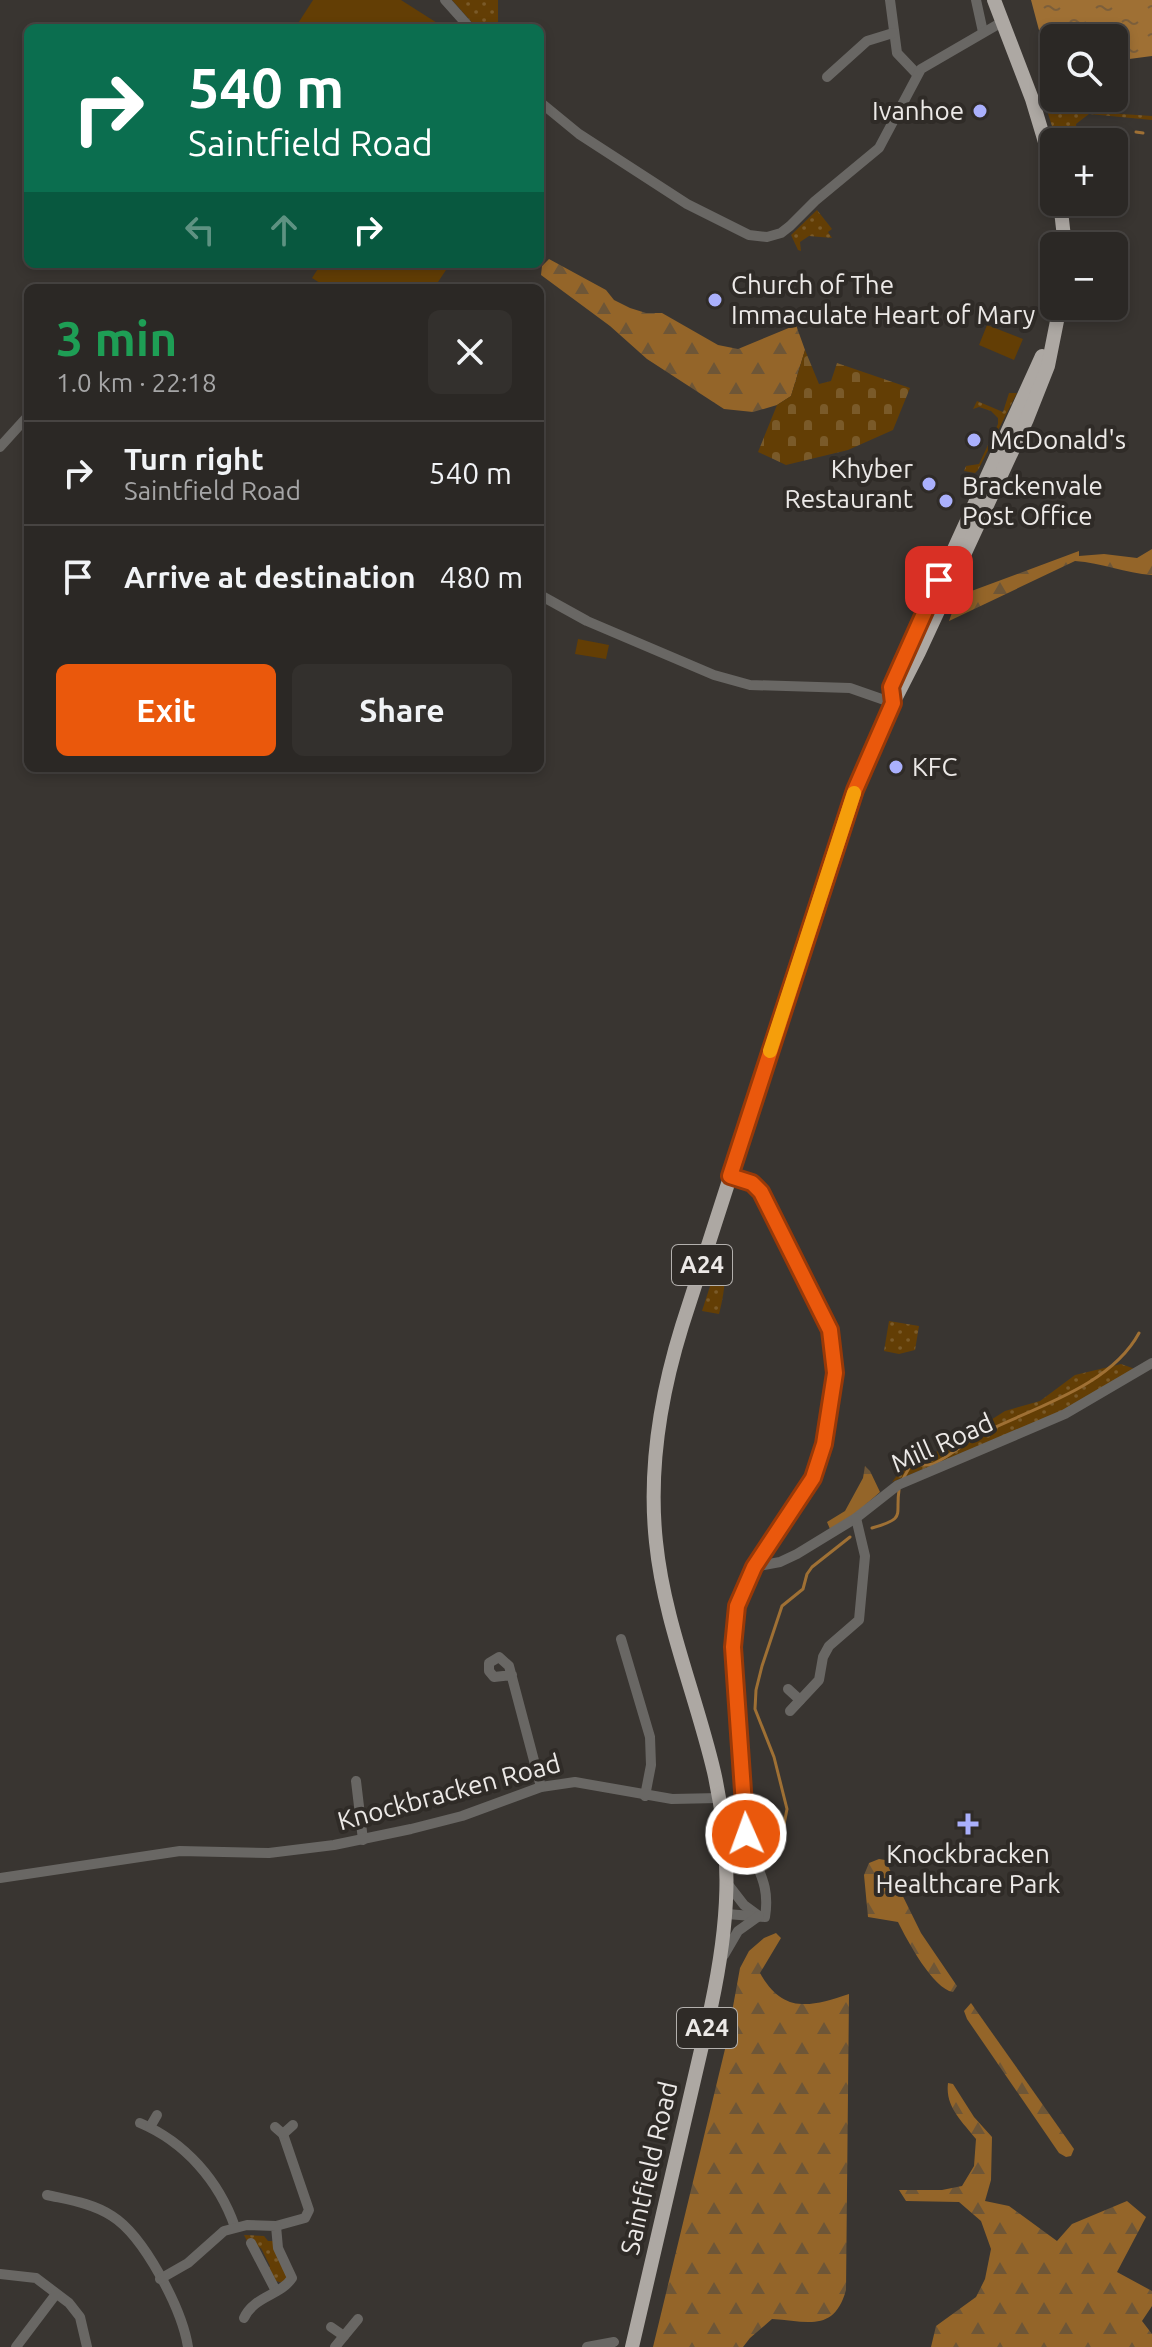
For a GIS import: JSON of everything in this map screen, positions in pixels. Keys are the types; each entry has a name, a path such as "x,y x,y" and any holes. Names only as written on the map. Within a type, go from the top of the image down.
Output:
{"highway":[{"path":"994,0 1041,128"},
{"name":"Saintfield Road","path":"632,2347 721,1961 727,1914 719,1798 661,1579 655,1530 657,1432 667,1379 855,790 1048,366 1057,320"},
{"name":"Saintfield Road","path":"893,703 891,687 1054,333"},
{"path":"930,600 938,598 973,522 988,503"}],"street":[{"path":"445,0 466,24"},
{"path":"890,0 897,53 917,74"},
{"path":"976,0 983,32"},
{"path":"544,105 579,134 702,212 749,235 767,237 781,233 879,148 917,74 927,64 1002,22"},
{"path":"827,77 867,41 893,33"},
{"path":"0,447 24,420"},
{"path":"544,597 587,621 714,675 750,685 850,688 893,703"},
{"path":"721,1961 738,1931 762,1917 767,1890 746,1834 733,1647 737,1606 754,1567 813,1478 829,1417 835,1358 827,1322 761,1192 752,1183 730,1176"},
{"name":"Mill Road","path":"754,1567 780,1562 797,1554 856,1518 887,1492 1065,1414 1152,1363"},
{"path":"790,1711 819,1680 823,1657 834,1639 856,1624 861,1615 865,1556 856,1518"},
{"path":"621,1639 650,1737 651,1765 645,1796"},
{"path":"512,1675 541,1787"},
{"path":"788,1689 800,1700"},
{"path":"356,1781 363,1840"},
{"name":"Knockbracken Road","path":"0,1878 180,1851 269,1853 363,1840 462,1816 541,1787 575,1782 672,1799 719,1798"},
{"path":"727,1883 744,1905 762,1917"},
{"path":"727,1914 762,1917"},
{"path":"157,2115 145,2125 186,2152 199,2165 219,2190 235,2227"},
{"path":"160,2279 188,2263 216,2236 235,2227 272,2226 305,2218 309,2210 279,2130 293,2125"},
{"path":"47,2195 113,2216 134,2235 182,2321 188,2347"},
{"path":"244,2318 252,2303 276,2291 292,2278 272,2226"},
{"path":"251,2243 276,2291"},
{"path":"0,2274 36,2278 56,2294 80,2317 87,2347"},
{"path":"16,2347 56,2294"},
{"path":"335,2347 358,2319"},
{"path":"331,2327 344,2336"},
{"path":"587,2347 608,2344"}],"green space":[{"path":"313,0 401,0 439,24 298,24"},
{"path":"452,0 498,0 498,24 473,24"},
{"path":"1048,112 1152,116 1152,120 1089,114 1076,124 1076,128 1053,128"},
{"path":"817,210 832,229 828,232 832,238 809,236 800,242 801,251 798,250 791,235"},
{"path":"549,259 606,290 614,300 646,313 662,313 718,345 738,349 796,325 805,350 791,396 777,405 753,412 724,409 647,359 610,326 541,275"},
{"path":"318,268 447,268 437,284 322,284 312,278"},
{"path":"987,325 1023,339 1014,360 979,345"},
{"path":"805,350 819,384 831,381 837,363 910,388 893,430 848,450 786,465 758,452 777,405 791,396"},
{"path":"1009,393 1017,393 978,470 975,473 964,471 966,466 979,464 998,424 998,418 991,411 979,407 973,409 977,401 1003,412"},
{"path":"1152,549 1152,575 1075,561 949,621 958,596 1079,551 1079,556 1104,554 1137,558"},
{"path":"578,639 609,645 606,659 575,654"},
{"path":"722,1249 725,1282 719,1314 702,1311"},
{"path":"889,1321 919,1326 915,1350 899,1354 884,1351"},
{"path":"1121,1364 1135,1369 1060,1413 892,1482 906,1464 948,1447 1005,1411 1040,1401 1075,1375"},
{"path":"865,1466 880,1492 855,1514 830,1529 827,1522 845,1511 863,1478"},
{"path":"885,1860 921,1933 957,1986 953,1992 945,1989 929,1973 898,1922 868,1917 864,1875 869,1863"},
{"path":"776,1933 781,1938 760,1973 778,1995 798,2004 810,2004 849,1994 846,2290 841,2304 827,2319 808,2322 772,2319 743,2347 653,2347 726,2045 740,1968 749,1951 764,1938"},
{"path":"971,2003 1074,2149 1071,2156 1059,2153 967,2019 964,2011"},
{"path":"948,2083 953,2084 974,2117 992,2137 991,2180 985,2201 1009,2206 1057,2241 1072,2224 1127,2201 1146,2217 1117,2272 1152,2291 1152,2306 1142,2321 1152,2334 1152,2347 931,2347 936,2326 976,2297 985,2279 991,2249 981,2221 959,2202 906,2201 899,2190 942,2190 962,2186 974,2166 976,2139 952,2107"},
{"path":"244,2235 264,2236 268,2241 274,2241 289,2277 283,2283 276,2281 268,2270 270,2266 261,2248 248,2243"}],"water":[{"path":"1031,0 1152,0 1152,56 1128,59 1128,24 1040,24 1040,34"}],"waterway":[{"path":"1136,132 1143,133"},
{"path":"903,1479 910,1466 933,1464 981,1434 1090,1382 1126,1352 1139,1333"},
{"path":"872,1528 895,1518 899,1490"},
{"path":"768,1856 782,1835 787,1809 774,1757 755,1709 762,1666 782,1606 803,1589 812,1567 850,1537"}],"slow traffic":[{"path":"770,1051 854,793"}],"place":[{"name":"Ivanhoe","path":"980,111"},
{"name":"Church of The Immaculate Heart of Mary","path":"715,300"},
{"name":"McDonald's","path":"974,440"},
{"name":"Khyber Restaurant","path":"929,484"},
{"name":"Brackenvale Post Office","path":"946,501"},
{"name":"KFC","path":"896,767"},
{"name":"Knockbracken Healthcare Park","path":"968,1824"}],"route":[{"path":"746,1834 734,1674 737,1606 754,1567 813,1478 829,1417 835,1358 830,1330 761,1192 752,1183 730,1176 855,790 893,703 891,687 939,580"}]}
